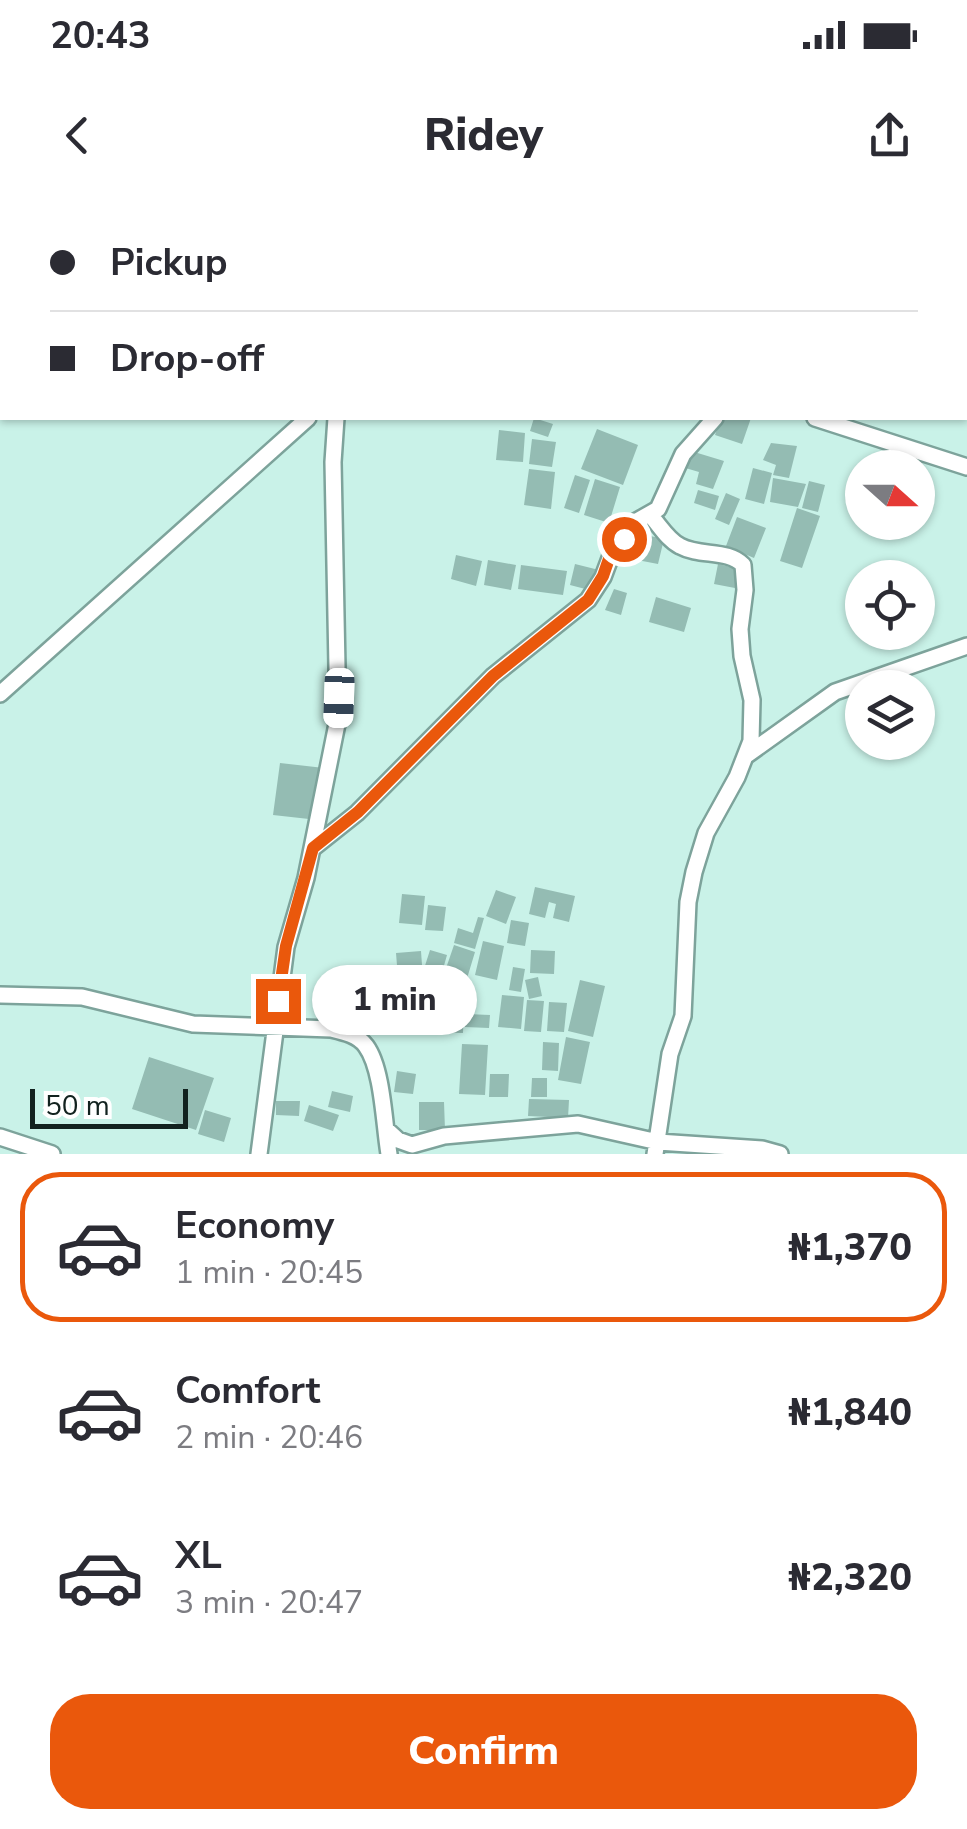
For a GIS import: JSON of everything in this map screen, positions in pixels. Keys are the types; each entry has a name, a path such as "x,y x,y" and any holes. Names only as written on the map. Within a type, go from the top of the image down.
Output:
{"street":[{"path":"0,694 306,420"},
{"path":"259,1154 286,946 313,848 338,719 332,462 336,420"},
{"path":"313,848 358,812 493,676 588,600 616,545 636,522 658,509 684,454 713,420"},
{"path":"825,420 967,468"},
{"path":"651,516 680,546 732,556 744,565 740,629 752,719 748,755 706,833 694,872 688,902 683,1016 670,1054 656,1148"},
{"path":"748,755 836,692 967,646"},
{"path":"0,995 82,997 193,1024 332,1029 362,1041 374,1065 389,1154"},
{"path":"386,1129 398,1140 412,1145 457,1134 578,1124 656,1148 762,1150 780,1154"},
{"path":"0,1137 52,1154"}],"building":[{"path":"533,420 553,424 548,437 530,431"},
{"path":"720,420 750,420 742,444 715,435"},
{"path":"597,429 638,445 623,485 581,469"},
{"path":"499,430 525,433 523,462 496,460"},
{"path":"532,439 556,442 552,467 529,464"},
{"path":"771,443 797,446 789,478 773,475 776,465 763,460"},
{"path":"691,451 724,461 713,489 696,484 699,472 682,467"},
{"path":"753,468 772,473 764,504 745,499"},
{"path":"529,469 555,472 551,509 524,505"},
{"path":"575,475 590,480 579,513 564,508"},
{"path":"773,478 806,484 798,507 770,502"},
{"path":"595,479 620,487 609,523 584,515"},
{"path":"809,481 825,485 818,512 802,508"},
{"path":"698,490 719,496 715,510 694,503"},
{"path":"726,493 740,499 729,525 715,519"},
{"path":"797,508 820,516 802,568 780,561"},
{"path":"737,517 766,528 754,558 726,546"},
{"path":"637,533 664,539 658,564 632,559"},
{"path":"456,555 482,561 476,586 451,579"},
{"path":"488,560 516,565 511,590 484,585"},
{"path":"575,564 599,570 593,591 570,585"},
{"path":"718,564 739,569 735,588 714,584"},
{"path":"521,565 567,571 563,595 518,589"},
{"path":"614,589 627,593 621,615 605,610"},
{"path":"656,597 691,608 684,632 649,622"},
{"path":"280,763 324,768 318,820 273,815"},
{"path":"535,887 575,896 569,922 553,918 556,904 549,902 545,918 529,914"},
{"path":"496,890 516,897 506,924 486,916"},
{"path":"402,894 425,896 422,925 399,923"},
{"path":"428,905 446,907 443,931 425,930"},
{"path":"478,917 484,918 475,949 454,943 458,928 473,933"},
{"path":"511,920 529,923 525,946 507,943"},
{"path":"483,941 504,946 497,980 475,975"},
{"path":"454,945 475,952 465,985 443,977"},
{"path":"430,950 447,955 441,976 423,972"},
{"path":"531,950 555,951 554,974 530,973"},
{"path":"421,951 422,965 413,966 414,977 398,978 396,953"},
{"path":"513,967 525,969 521,992 509,990"},
{"path":"371,968 371,995 343,995 342,969"},
{"path":"538,977 542,996 529,999 525,980"},
{"path":"580,980 605,986 593,1037 568,1031"},
{"path":"502,995 524,997 521,1029 498,1027"},
{"path":"360,996 374,1000 367,1026 353,1022"},
{"path":"419,999 464,1000 463,1033 418,1032"},
{"path":"527,1000 544,1001 541,1032 524,1031"},
{"path":"375,1002 394,1002 393,1021 411,1021 411,1030 374,1030"},
{"path":"549,1002 567,1003 564,1032 547,1031"},
{"path":"466,1014 490,1015 489,1028 465,1027"},
{"path":"566,1037 590,1042 581,1084 558,1080"},
{"path":"543,1042 559,1043 558,1071 542,1070"},
{"path":"462,1044 488,1045 485,1095 459,1094"},
{"path":"149,1057 214,1078 196,1130 132,1109"},
{"path":"397,1071 416,1074 413,1094 394,1092"},
{"path":"490,1074 509,1074 508,1097 489,1097"},
{"path":"532,1078 547,1078 547,1097 531,1097"},
{"path":"332,1091 353,1096 350,1112 328,1107"},
{"path":"529,1099 569,1100 568,1118 528,1116"},
{"path":"276,1101 300,1101 299,1116 276,1115"},
{"path":"419,1102 444,1102 445,1130 419,1130"},
{"path":"309,1105 339,1115 333,1131 304,1121"},
{"path":"205,1110 231,1118 224,1142 198,1134"}],"route":[{"path":"278,1001 286,946 313,848 358,812 493,676 588,600 611,553 624,539"}]}
